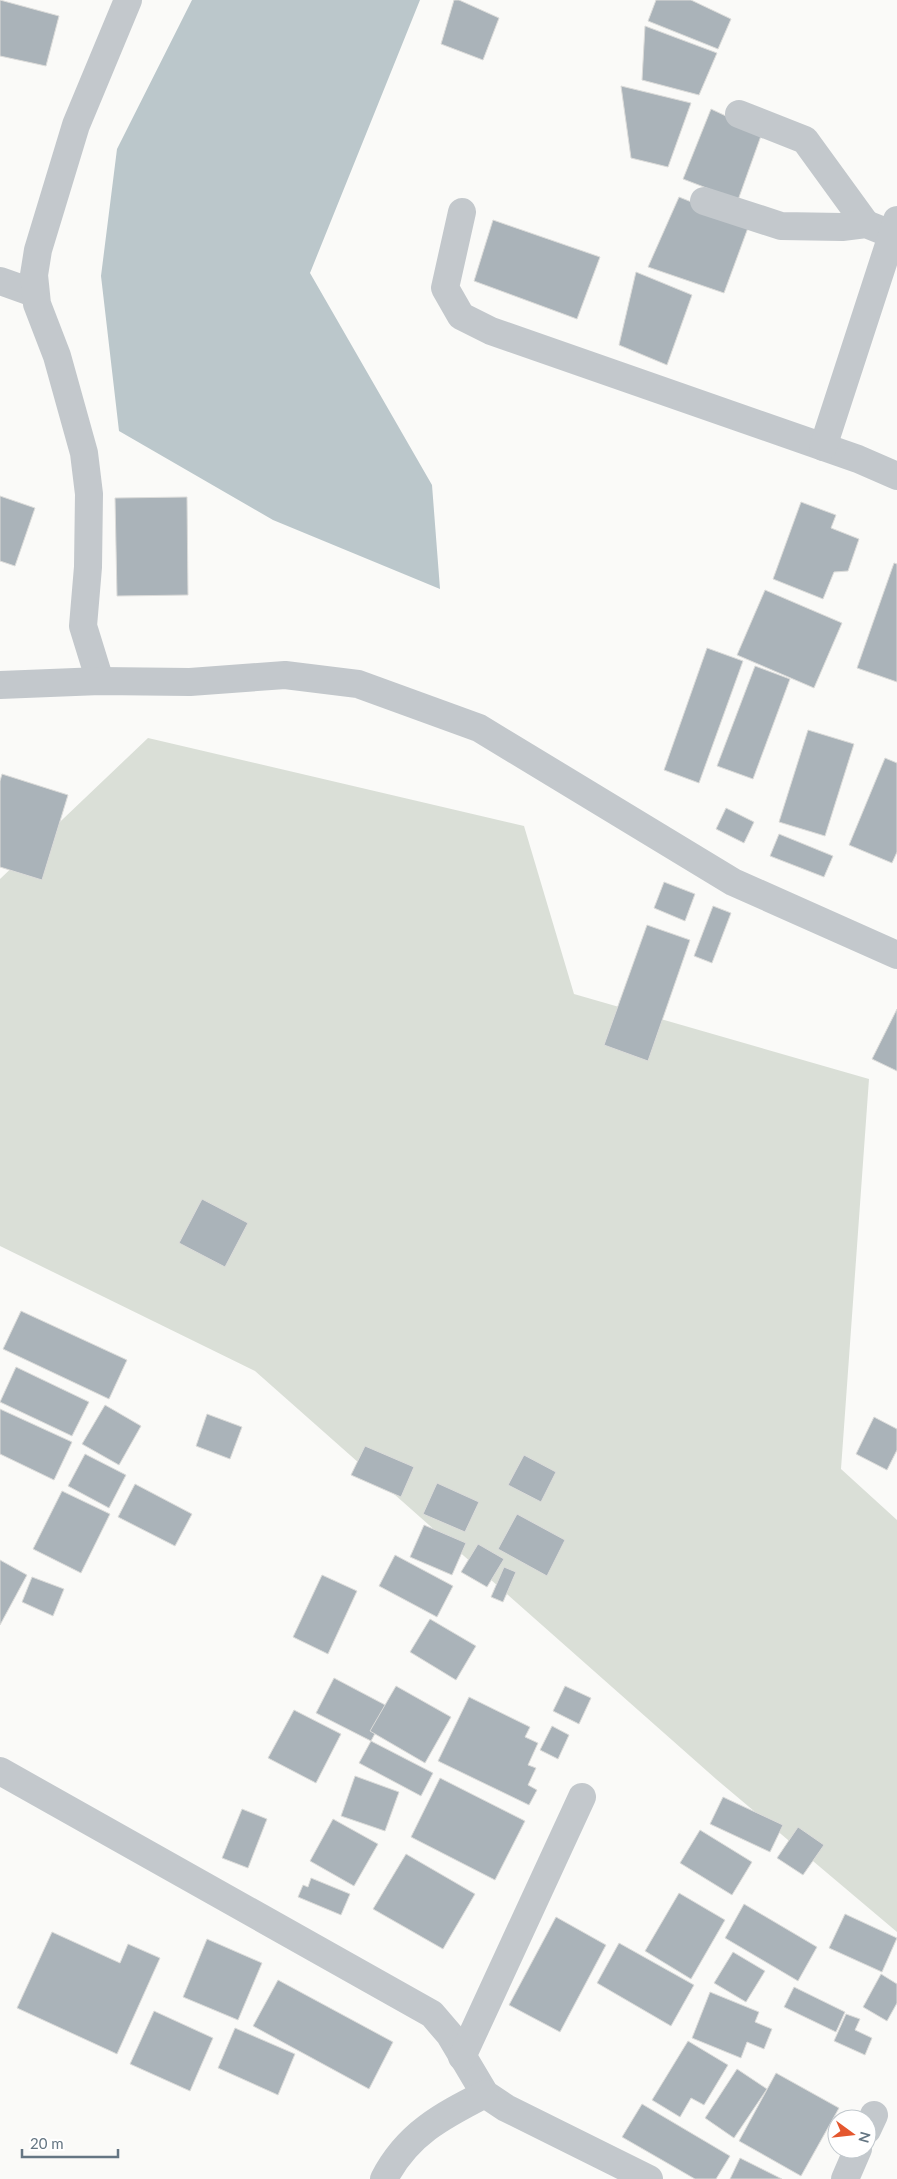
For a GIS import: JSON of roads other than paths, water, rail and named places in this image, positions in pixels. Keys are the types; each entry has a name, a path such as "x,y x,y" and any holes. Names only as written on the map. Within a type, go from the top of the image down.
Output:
{"street":[{"path":"100,681 83,626 88,567 89,494 84,453 56,356 34,293 34,275 38,250 76,125 128,0"},
{"path":"739,114 805,140 866,224"},
{"path":"704,201 781,226 842,227 866,224 894,227 823,447"},
{"path":"462,212 445,288 461,316 490,331 858,459 897,476"},
{"path":"0,281 34,293"},
{"path":"0,685 100,681 190,682 284,675 358,684 479,728 733,882 897,954"},
{"path":"0,1771 432,2014 450,2035 485,2094 506,2108 649,2179"},
{"path":"462,2057 582,1798"},
{"path":"384,2179 394,2159 424,2129 449,2112 485,2094"},
{"path":"845,2179 854,2159"}]}
